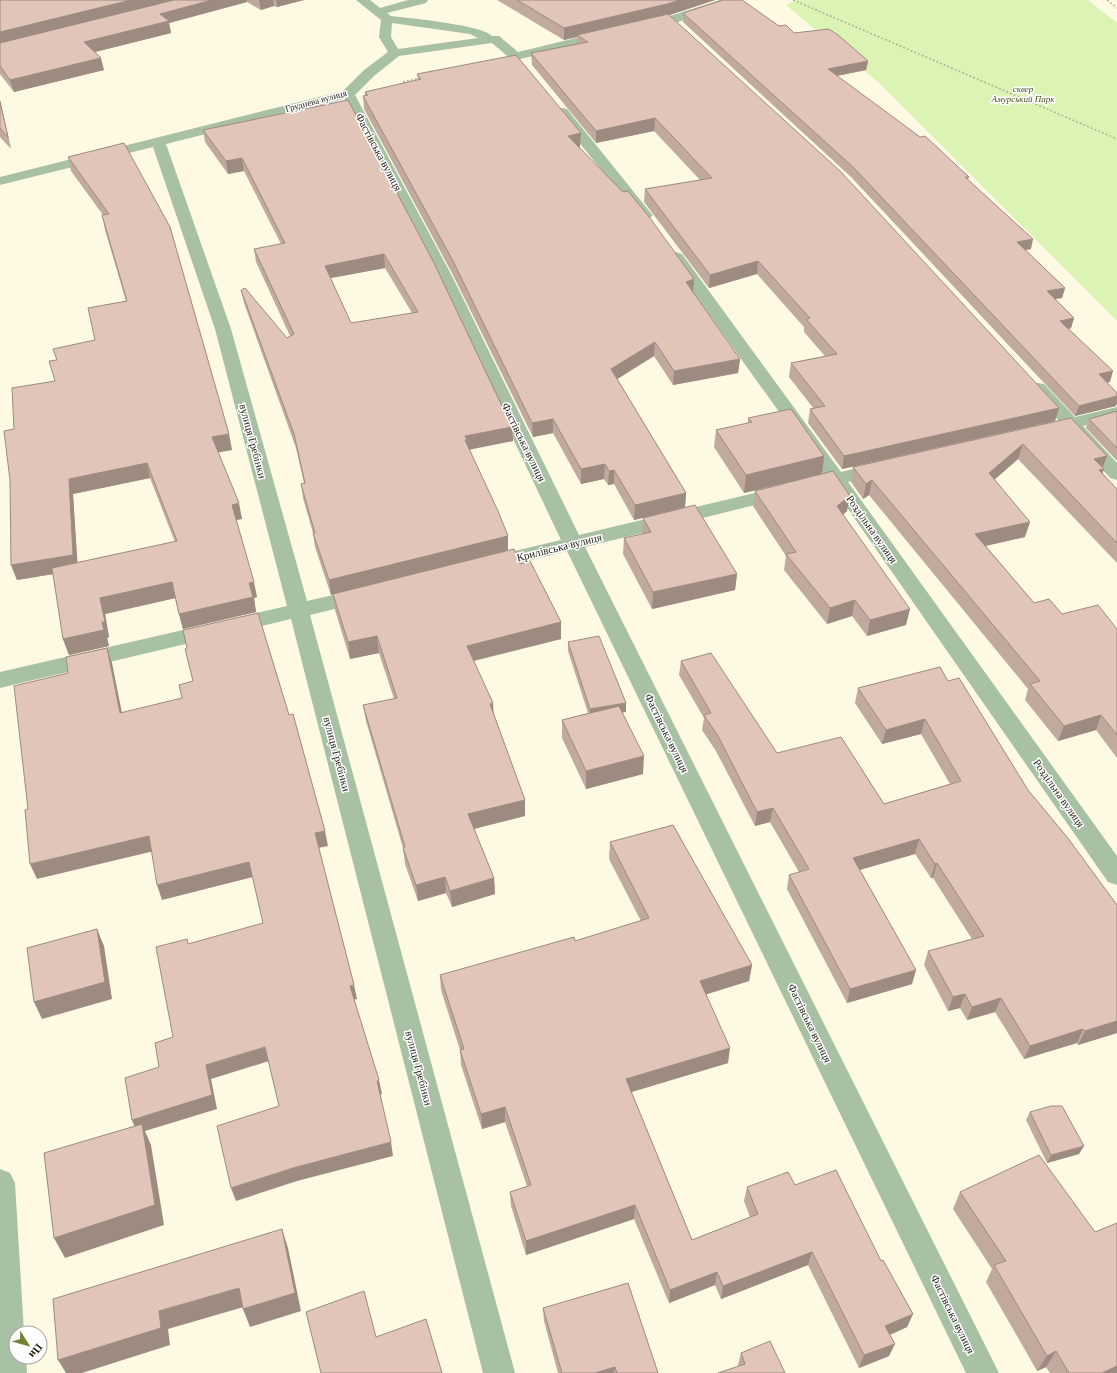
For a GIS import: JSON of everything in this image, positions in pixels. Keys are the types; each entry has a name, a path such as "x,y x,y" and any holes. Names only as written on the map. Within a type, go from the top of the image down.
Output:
{"street":[{"path":"362,0 383,15 472,31 495,39 521,62 617,33"},
{"path":"383,15 422,0"},
{"path":"633,29 671,20 732,0"},
{"path":"383,15 383,31 386,43 395,53"},
{"path":"671,20 683,31"},
{"name":"Груднева вулиця","path":"0,181 348,94 369,73 395,53 495,39"},
{"name":"Фастівська вулиця","path":"348,94 444,276 573,543 982,1373"},
{"name":"Роздільна вулиця","path":"551,99 660,235 836,478 1117,875"},
{"name":"вулиця Гребінки","path":"158,141 223,329 500,1373"},
{"path":"1028,378 1117,474"},
{"path":"1026,435 1117,412"},
{"name":"Крилівська вулиця","path":"467,570 897,464"},
{"path":"0,680 299,612 383,590"},
{"path":"0,1183 12,1373"}],"path":[{"path":"793,0 1117,139"},
{"path":"1107,0 1117,8"},
{"path":"402,82 425,77"}],"green space":[{"name":"сквер Амурський Парк","path":"797,0 1088,0 1117,23 1117,321 879,83 786,5"}],"building":[{"path":"0,0 131,0 0,32"},
{"path":"174,0 212,0 160,14 169,21 84,42 101,58 10,80 0,66 0,43"},
{"path":"517,0 680,0 564,28"},
{"path":"723,0 742,0 779,26 786,25 794,33 829,29 868,61 828,69 920,137 925,136 969,177 965,177 1033,239 1017,242 1065,288 1047,291 1074,318 1060,321 1113,371 1099,374 1117,393 1117,396 1079,406 853,167 683,13"},
{"path":"668,14 841,172 1059,408 844,456 810,409 825,406 791,363 837,354 806,319 810,318 758,261 710,275 645,189 712,178 655,118 596,131 531,53 588,42 577,35"},
{"path":"516,55 581,133 568,136 623,192 628,191 650,218 694,279 686,282 740,359 674,371 655,342 611,369 686,493 635,505 614,470 609,471 605,464 581,469 553,419 532,423 453,261 363,96 368,95 365,92 421,79 417,74"},
{"path":"348,100 434,263 512,427 465,436 467,440 465,440 508,536 329,580 313,533 315,533 301,484 305,483 294,434 241,290 245,288 287,338 294,334 254,249 285,243 242,158 226,161 203,130","holes":["384,254 418,312 351,323 325,266"]},
{"path":"0,102 8,137 0,128"},
{"path":"124,143 170,227 229,434 212,437 239,503 232,505 254,582 249,583 253,597 179,614 172,582 100,598 105,622 102,622 104,630 63,639 52,568 177,541 147,463 69,479 73,555 11,565 10,480 4,431 14,429 12,388 55,381 49,361 57,360 53,349 95,340 88,308 127,301 102,215 109,214 68,157"},
{"path":"791,409 824,456 746,475 716,430 752,422 748,418"},
{"path":"1117,411 1117,448 1089,419"},
{"path":"1071,418 1107,456 1094,459 1104,469 1099,470 1117,489 1117,543 1023,444 989,473 1030,522 975,534 1034,603 1049,599 1062,614 1098,605 1117,629 1117,735 1101,715 1064,726 1030,684 1040,681 872,480 866,484 853,467"},
{"path":"833,471 850,496 837,506 910,609 870,620 855,600 830,608 786,554 796,552 755,491"},
{"path":"695,505 737,574 653,592 624,538 651,532 643,518"},
{"path":"514,549 520,564 530,561 561,622 467,646 493,703 490,704 525,800 468,814 494,878 450,891 445,877 416,885 403,848 405,847 363,705 397,698 377,636 348,642 333,594"},
{"path":"258,613 289,715 293,714 325,831 315,833 354,985 350,986 379,1080 377,1081 391,1142 293,1168 231,1188 217,1126 279,1106 265,1047 206,1065 212,1095 132,1120 125,1078 159,1067 155,1043 173,1037 156,947 187,939 188,944 263,923 249,862 157,885 149,836 30,864 25,810 28,809 14,686 68,673 66,657 107,648 120,713 182,698 179,685 193,681 185,649 187,648 183,630"},
{"path":"599,636 626,703 590,709 568,642"},
{"path":"711,653 777,753 841,737 884,804 961,781 925,719 886,730 858,688 940,667 948,681 959,678 1028,790 1067,837 1117,905 1117,1021 1085,1031 1083,1029 1030,1046 1001,998 972,1007 965,994 953,997 928,951 984,936 937,863 935,864 919,839 853,858 916,970 850,989 789,875 809,869 773,808 757,812 718,736 704,715 711,713 681,661"},
{"path":"619,706 644,756 586,771 562,720"},
{"path":"673,825 752,965 700,981 730,1048 626,1079 692,1240 758,1214 747,1187 788,1172 795,1185 836,1170 881,1261 883,1260 913,1314 885,1326 895,1344 864,1355 812,1252 723,1286 717,1272 670,1290 635,1205 526,1241 510,1192 531,1185 505,1107 481,1114 460,1050 464,1049 440,975 574,937 575,941 649,918 610,842"},
{"path":"97,929 105,982 34,1002 27,948"},
{"path":"1051,1106 1062,1106 1084,1146 1051,1155 1030,1112"},
{"path":"142,1124 155,1205 54,1238 44,1153"},
{"path":"1039,1155 1095,1232 1117,1223 1117,1366 1102,1373 1069,1373 1056,1351 1047,1356 994,1265 1006,1261 960,1192"},
{"path":"282,1229 295,1293 243,1309 239,1288 159,1311 161,1328 58,1360 53,1299"},
{"path":"628,1283 658,1373 617,1373 615,1367 595,1373 562,1373 543,1308"},
{"path":"364,1291 376,1337 426,1319 442,1373 321,1373 306,1312"},
{"path":"770,1341 785,1373 718,1373 745,1364 741,1353"}]}
